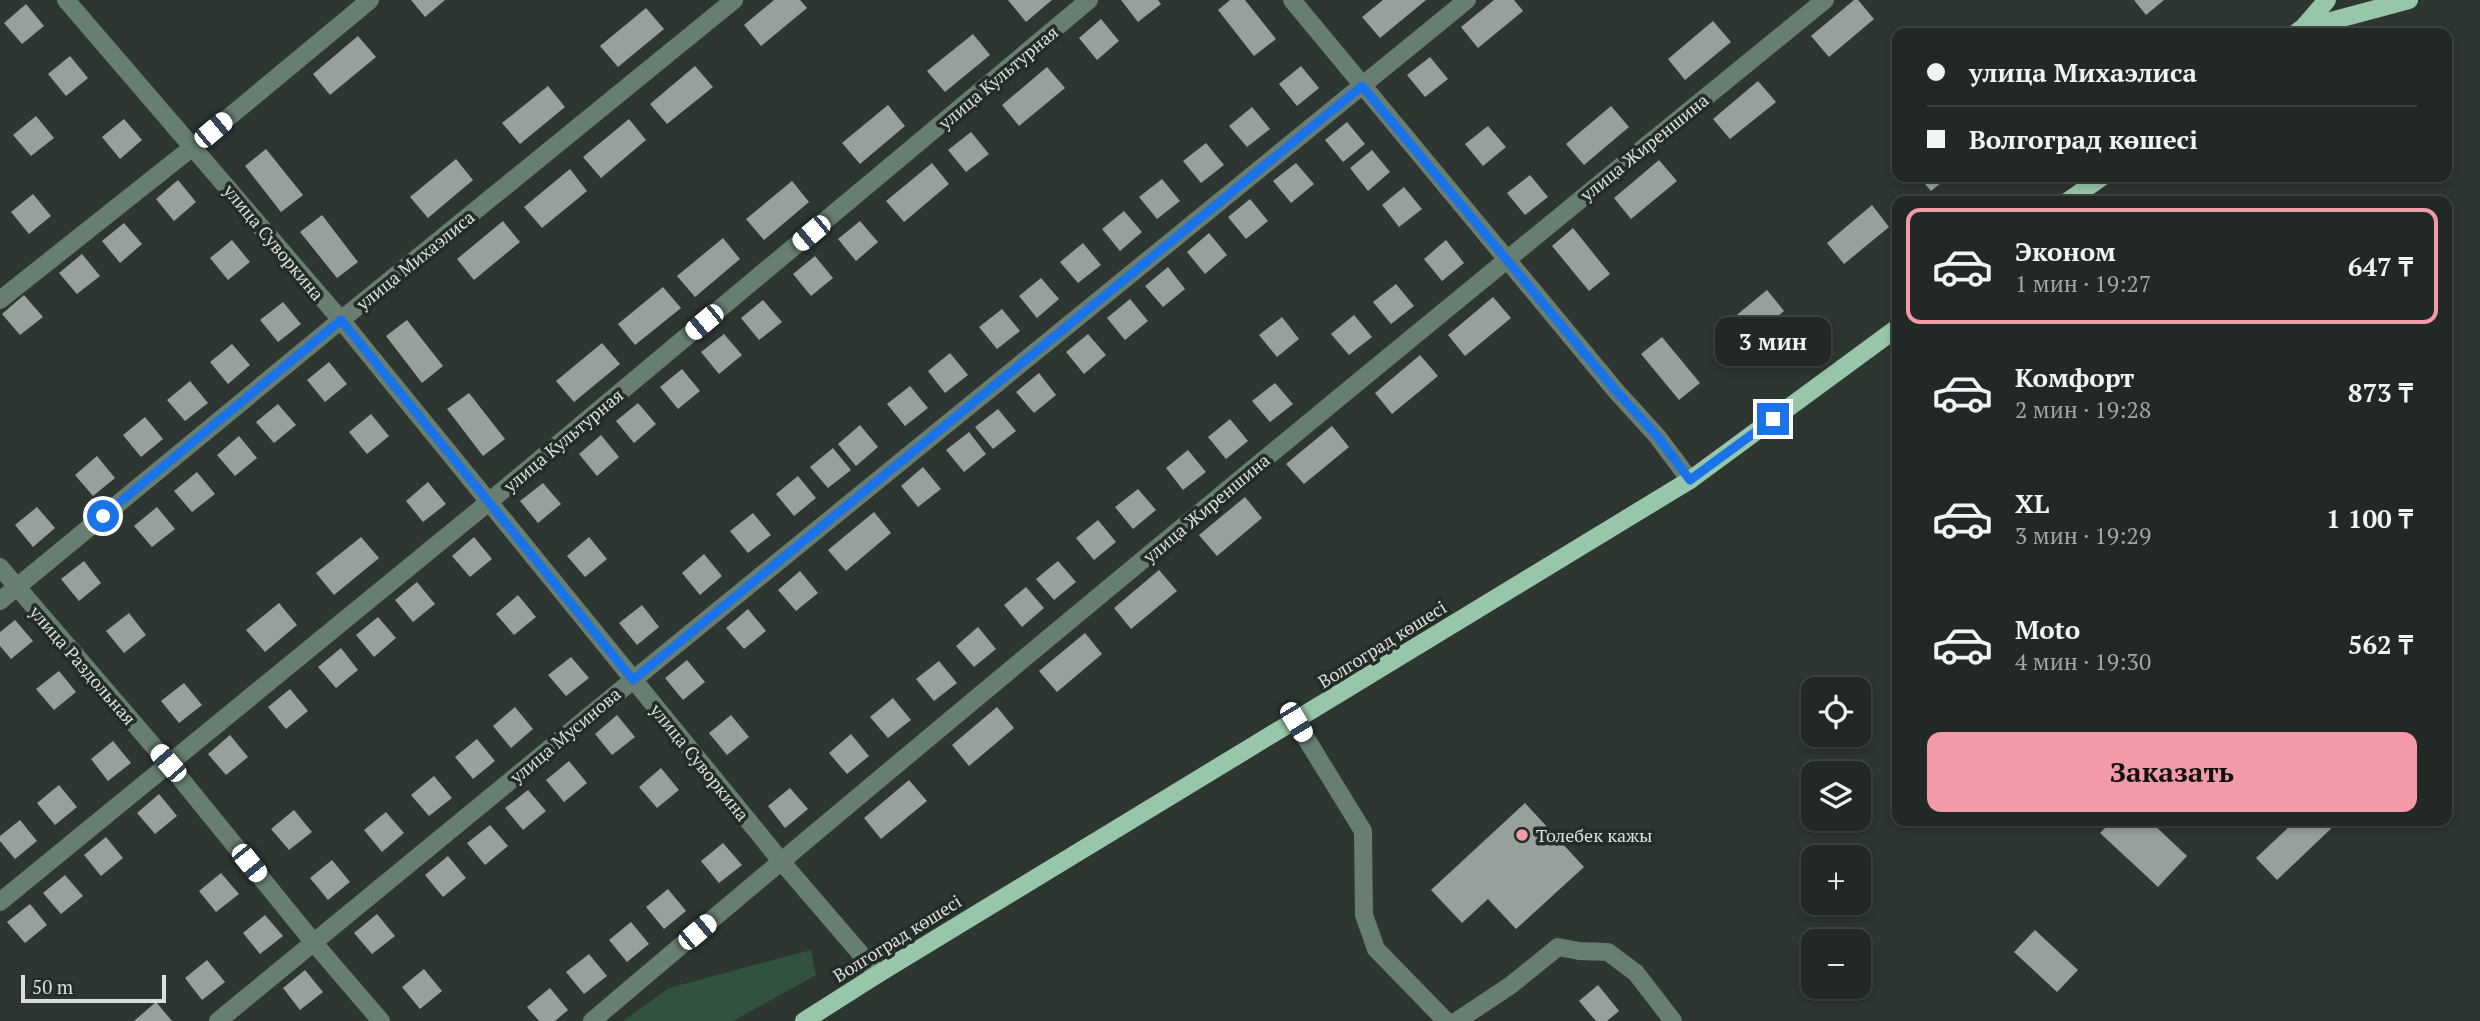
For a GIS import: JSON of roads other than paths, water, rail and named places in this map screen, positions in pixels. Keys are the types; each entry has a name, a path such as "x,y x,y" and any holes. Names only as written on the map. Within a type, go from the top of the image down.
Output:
{"main road":[{"path":"2302,28 2327,0"},
{"path":"2310,28 2409,0"},
{"path":"2075,196 2095,182"},
{"name":"Волгоград көшесі","path":"804,1021 1690,480 1892,332"}],"street":[{"name":"улица Суворкина","path":"66,0 341,320 781,861 878,974"},
{"path":"0,300 194,146 370,0"},
{"name":"улица Михаэлиса","path":"0,601 734,0"},
{"name":"улица Культурная","path":"0,902 490,501 1089,0"},
{"path":"1292,0 1616,391 1657,436 1690,480"},
{"name":"улица Мусинова","path":"218,1021 1467,0"},
{"name":"улица Жиреншина","path":"592,1021 1507,259 1825,0"},
{"name":"улица Раздольная","path":"0,567 168,763 381,1021"},
{"path":"1296,722 1363,831 1364,915 1376,949 1446,1021"},
{"path":"1457,1021 1511,985 1558,947 1608,952 1636,973 1673,1021"}],"place":[{"name":"Толебек кажы","path":"1522,835"}]}
